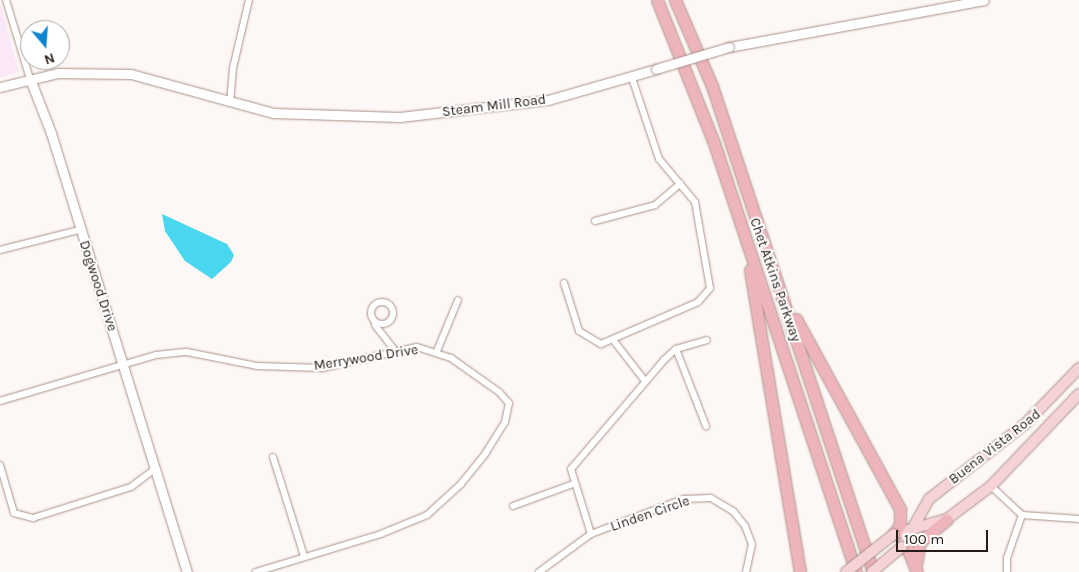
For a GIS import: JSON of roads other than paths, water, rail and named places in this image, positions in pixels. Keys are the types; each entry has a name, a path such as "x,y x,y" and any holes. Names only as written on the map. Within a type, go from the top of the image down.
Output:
{"highway":[{"name":"Chet Atkins Parkway","path":"658,0 687,69 856,572"},
{"name":"Chet Atkins Parkway","path":"675,0 712,86 873,572"},
{"path":"757,219 797,320 900,509 900,524 894,534"},
{"path":"744,236 800,572"},
{"path":"916,568 920,542 947,519"},
{"path":"902,547 916,568"}],"main road":[{"name":"Buena Vista Road","path":"873,572 902,547 929,499 1026,424 1079,368"},
{"name":"Buena Vista Road","path":"846,572 894,534 914,526 947,519 991,486 1079,394"}],"street":[{"name":"Dogwood Drive","path":"6,0 124,365 188,572"},
{"name":"Steam Mill Road","path":"0,87 30,79 86,71 131,74 230,103 274,113 400,117 543,101 632,78 729,47 937,3 984,0"},
{"path":"230,103 246,1"},
{"path":"564,283 579,331 601,344 614,341 698,302 710,288 695,202 659,159 632,78"},
{"path":"595,222 655,204 680,184"},
{"path":"0,250 79,230"},
{"path":"437,351 458,300"},
{"path":"375,325 396,352"},
{"path":"592,534 573,484 571,469 590,442 676,349 707,340"},
{"path":"614,341 645,381"},
{"name":"Merrywood Drive","path":"0,401 124,365 187,352 257,366 322,368 417,347 437,351 474,372 508,404 505,422 461,484 415,521 304,556"},
{"path":"676,349 706,426"},
{"path":"256,572 304,556 273,456"},
{"path":"0,465 14,513 33,518 131,487 156,469"},
{"path":"513,506 573,484"},
{"path":"991,486 1022,515 1079,519"},
{"name":"Linden Circle","path":"538,572 592,534 683,499 711,498 734,511 745,526 752,544 746,572"},
{"path":"1007,572 1007,558 1022,515"}],"water":[{"path":"162,214 227,244 234,255 231,262 212,279 185,261 165,231"}]}
